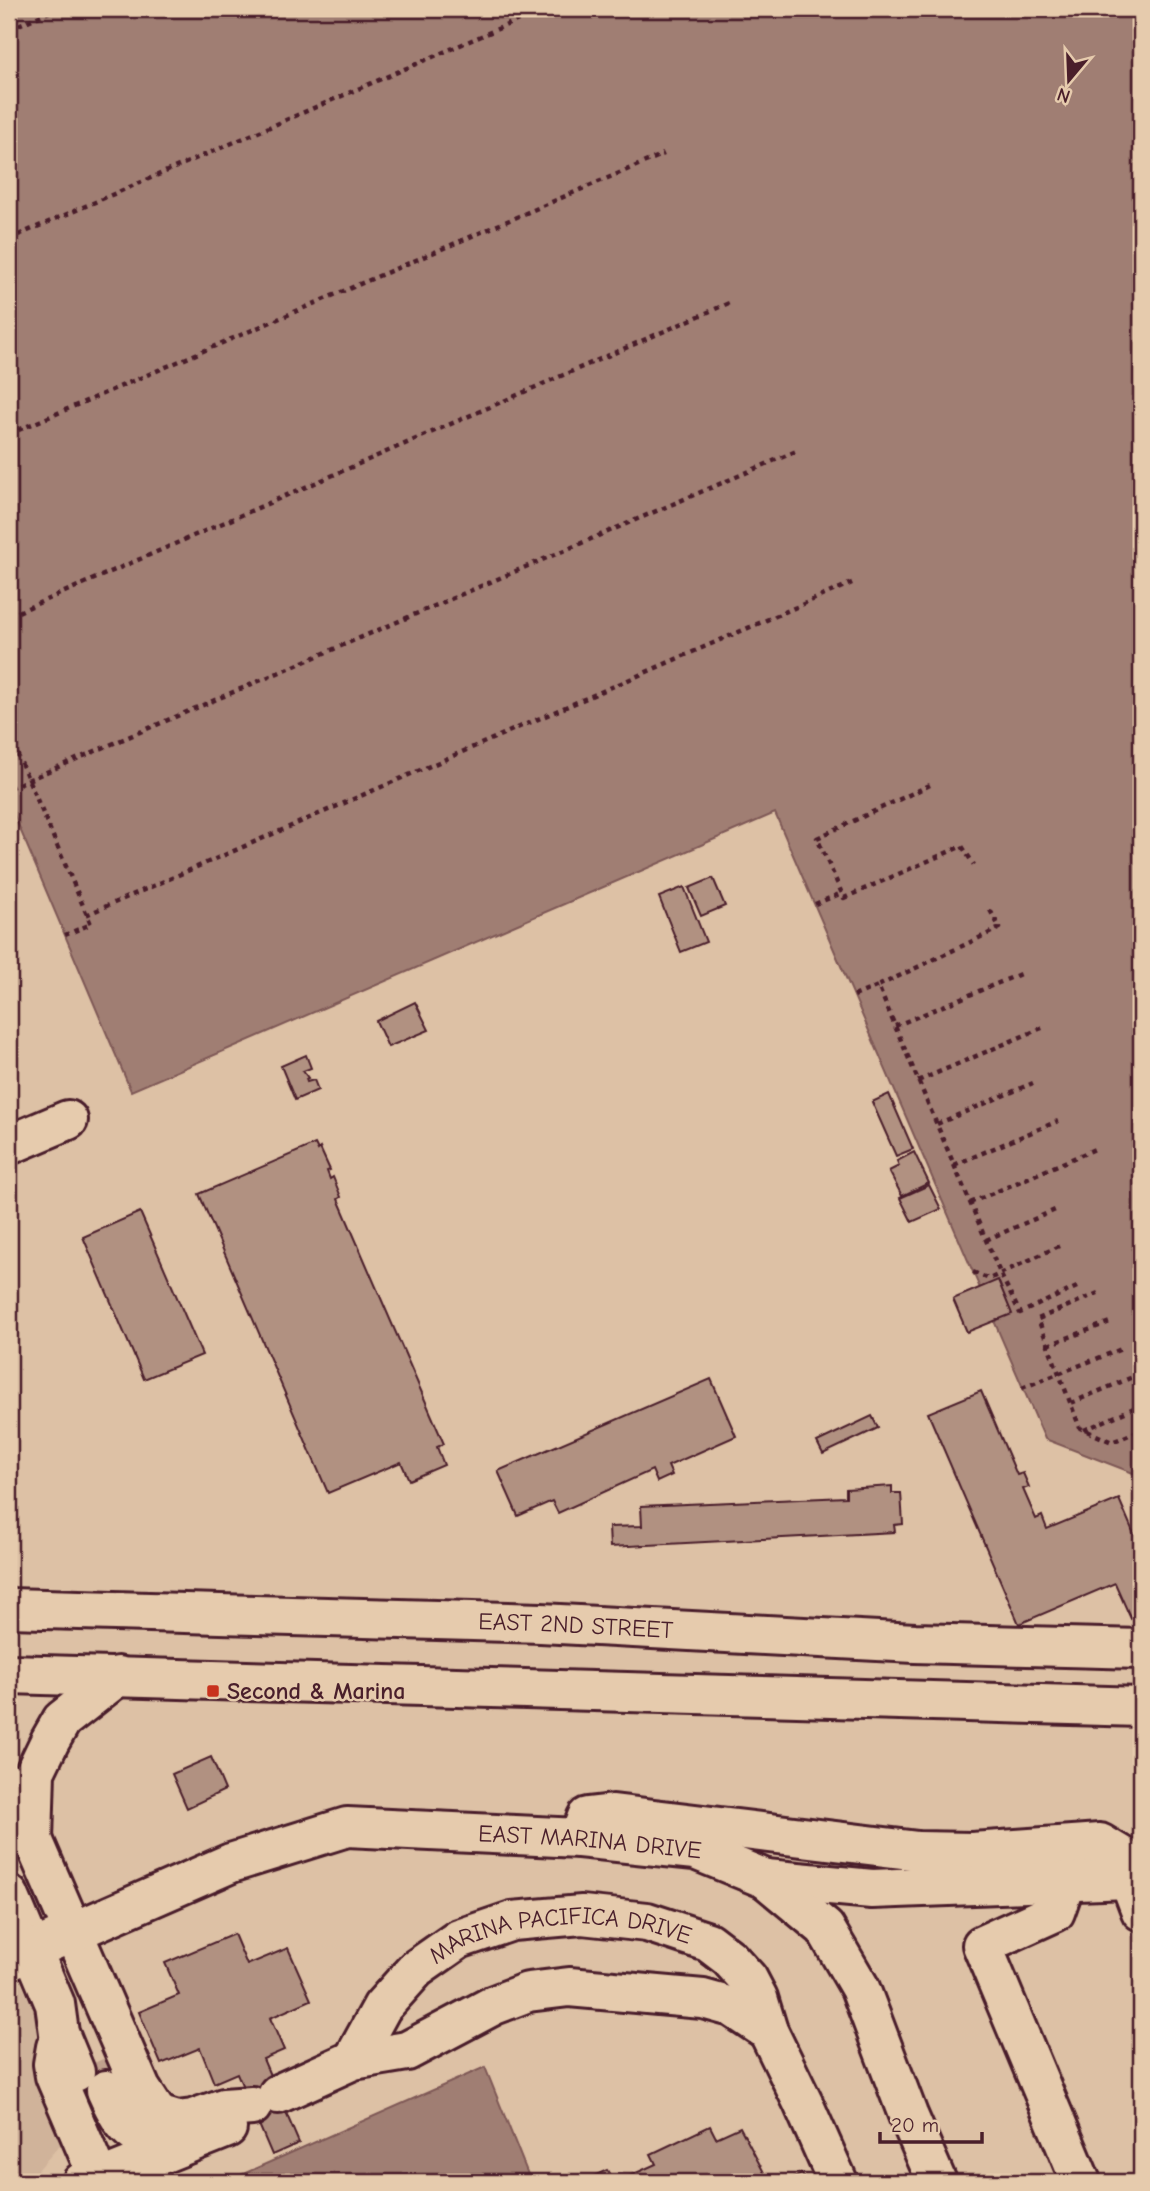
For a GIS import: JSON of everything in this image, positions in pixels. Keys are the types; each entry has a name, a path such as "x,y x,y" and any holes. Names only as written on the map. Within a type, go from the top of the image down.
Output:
{"main road":[{"path":"9,1145 68,1120"},
{"name":"EAST 2ND STREET","path":"9,1608 527,1623 915,1643 1141,1649"},
{"path":"9,1674 1141,1707"},
{"path":"33,1841 35,1772 50,1741 62,1720 118,1676"},
{"path":"9,1784 72,1931"},
{"path":"579,1839 587,1817 613,1814 898,1849"},
{"name":"EAST MARINA DRIVE","path":"20,1955 230,1863 347,1827 579,1839 695,1850 766,1879 825,1928 860,1988 908,2115 937,2182"},
{"path":"695,1850 898,1849 972,1852 1100,1843 1120,1855 1137,1892"},
{"path":"766,1879 872,1889 1066,1881 1137,1892"},
{"path":"1066,1881 1055,1912 982,1945 1081,2182"},
{"path":"9,1895 20,1955 57,2018 77,2027 103,2130 116,2145 137,2155 171,2150"},
{"name":"MARINA PACIFICA DRIVE","path":"353,2060 382,2007 416,1969 459,1939 512,1921 582,1915 647,1922 708,1942 729,1958 748,1979 758,1998 768,2031 838,2182"},
{"name":"MARINA PACIFICA DRIVE","path":"72,1931 141,2089 152,2108 163,2117 182,2121 224,2108 259,2102 353,2060 407,2051 494,2004 528,1992 569,1987 703,1999 732,2007 768,2031"},
{"path":"57,2018 53,2064 55,2076 90,2181"},
{"name":"MARINA PACIFICA DRIVE","path":"90,2181 235,2125 259,2102"}],"path":[{"path":"9,29 56,9"},
{"path":"9,239 544,9"},
{"path":"9,433 664,154"},
{"path":"9,616 729,303"},
{"path":"9,788 799,450"},
{"path":"86,915 854,582"},
{"path":"9,735 91,924 65,935"},
{"path":"930,785 817,838 844,898 962,846 974,866"},
{"path":"815,904 842,893"},
{"path":"854,996 999,928 990,910"},
{"path":"895,1026 1020,974"},
{"path":"878,986 1000,1273 1020,1313 1077,1287"},
{"path":"918,1080 1044,1027"},
{"path":"937,1124 1033,1083"},
{"path":"954,1166 1058,1121"},
{"path":"970,1203 1097,1148"},
{"path":"986,1240 1055,1210"},
{"path":"973,1272 989,1279 1059,1246"},
{"path":"1098,1293 1038,1319 1080,1428 1112,1442 1141,1430"},
{"path":"1048,1345 1110,1322"},
{"path":"1022,1388 1124,1348"},
{"path":"1071,1403 1135,1376"},
{"path":"1084,1430 1141,1405"}],"shaded area":[{"path":"9,9 1141,9 1141,1476 1045,1439 775,813 131,1091 9,803"},
{"path":"9,1957 38,2019 39,2077 65,2139 31,2178 33,2182 9,2182"},
{"path":"485,2067 531,2182 225,2182"}],"building":[{"path":"713,878 725,906 701,916 689,888"},
{"path":"684,887 706,942 681,952 659,897"},
{"path":"415,1002 429,1030 388,1047 376,1021"},
{"path":"306,1055 311,1068 303,1071 308,1078 307,1082 314,1080 318,1090 295,1100 281,1066"},
{"path":"889,1094 913,1149 896,1156 872,1102"},
{"path":"315,1144 318,1150 320,1148 330,1170 327,1171 330,1179 333,1177 341,1197 338,1199 444,1444 437,1447 444,1465 409,1480 401,1462 328,1493 199,1194"},
{"path":"914,1152 929,1183 902,1196 889,1171 899,1166 897,1161"},
{"path":"929,1185 941,1209 912,1222 900,1198"},
{"path":"140,1212 202,1355 144,1379 83,1237"},
{"path":"998,1280 1012,1314 967,1332 953,1299"},
{"path":"711,1379 736,1436 668,1466 672,1475 657,1482 652,1470 558,1513 552,1501 518,1516 498,1471"},
{"path":"981,1391 1017,1475 1023,1473 1029,1487 1023,1489 1036,1519 1042,1516 1047,1529 1119,1499 1134,1534 1141,1531 1141,1614 1131,1619 1115,1583 1019,1624 928,1413"},
{"path":"872,1416 878,1428 823,1454 817,1442"},
{"path":"892,1486 892,1493 901,1493 903,1524 894,1525 895,1532 610,1547 609,1527 642,1526 641,1506 846,1497 846,1489"},
{"path":"211,1757 225,1790 187,1808 172,1774"},
{"path":"234,1934 247,1965 288,1948 311,2000 270,2018 284,2050 263,2059 299,2143 272,2155 237,2073 214,2083 200,2048 161,2064 139,2012 179,1995 165,1963"},
{"path":"710,2126 716,2138 740,2127 769,2182 616,2182 656,2164 651,2154"},
{"path":"607,2170 614,2182 581,2182"},
{"path":"802,2174 806,2182 784,2182"}],"tunnel":[{"path":"94,2063 106,2090"}],"place":[{"name":"Second & Marina","path":"213,1691"}]}
